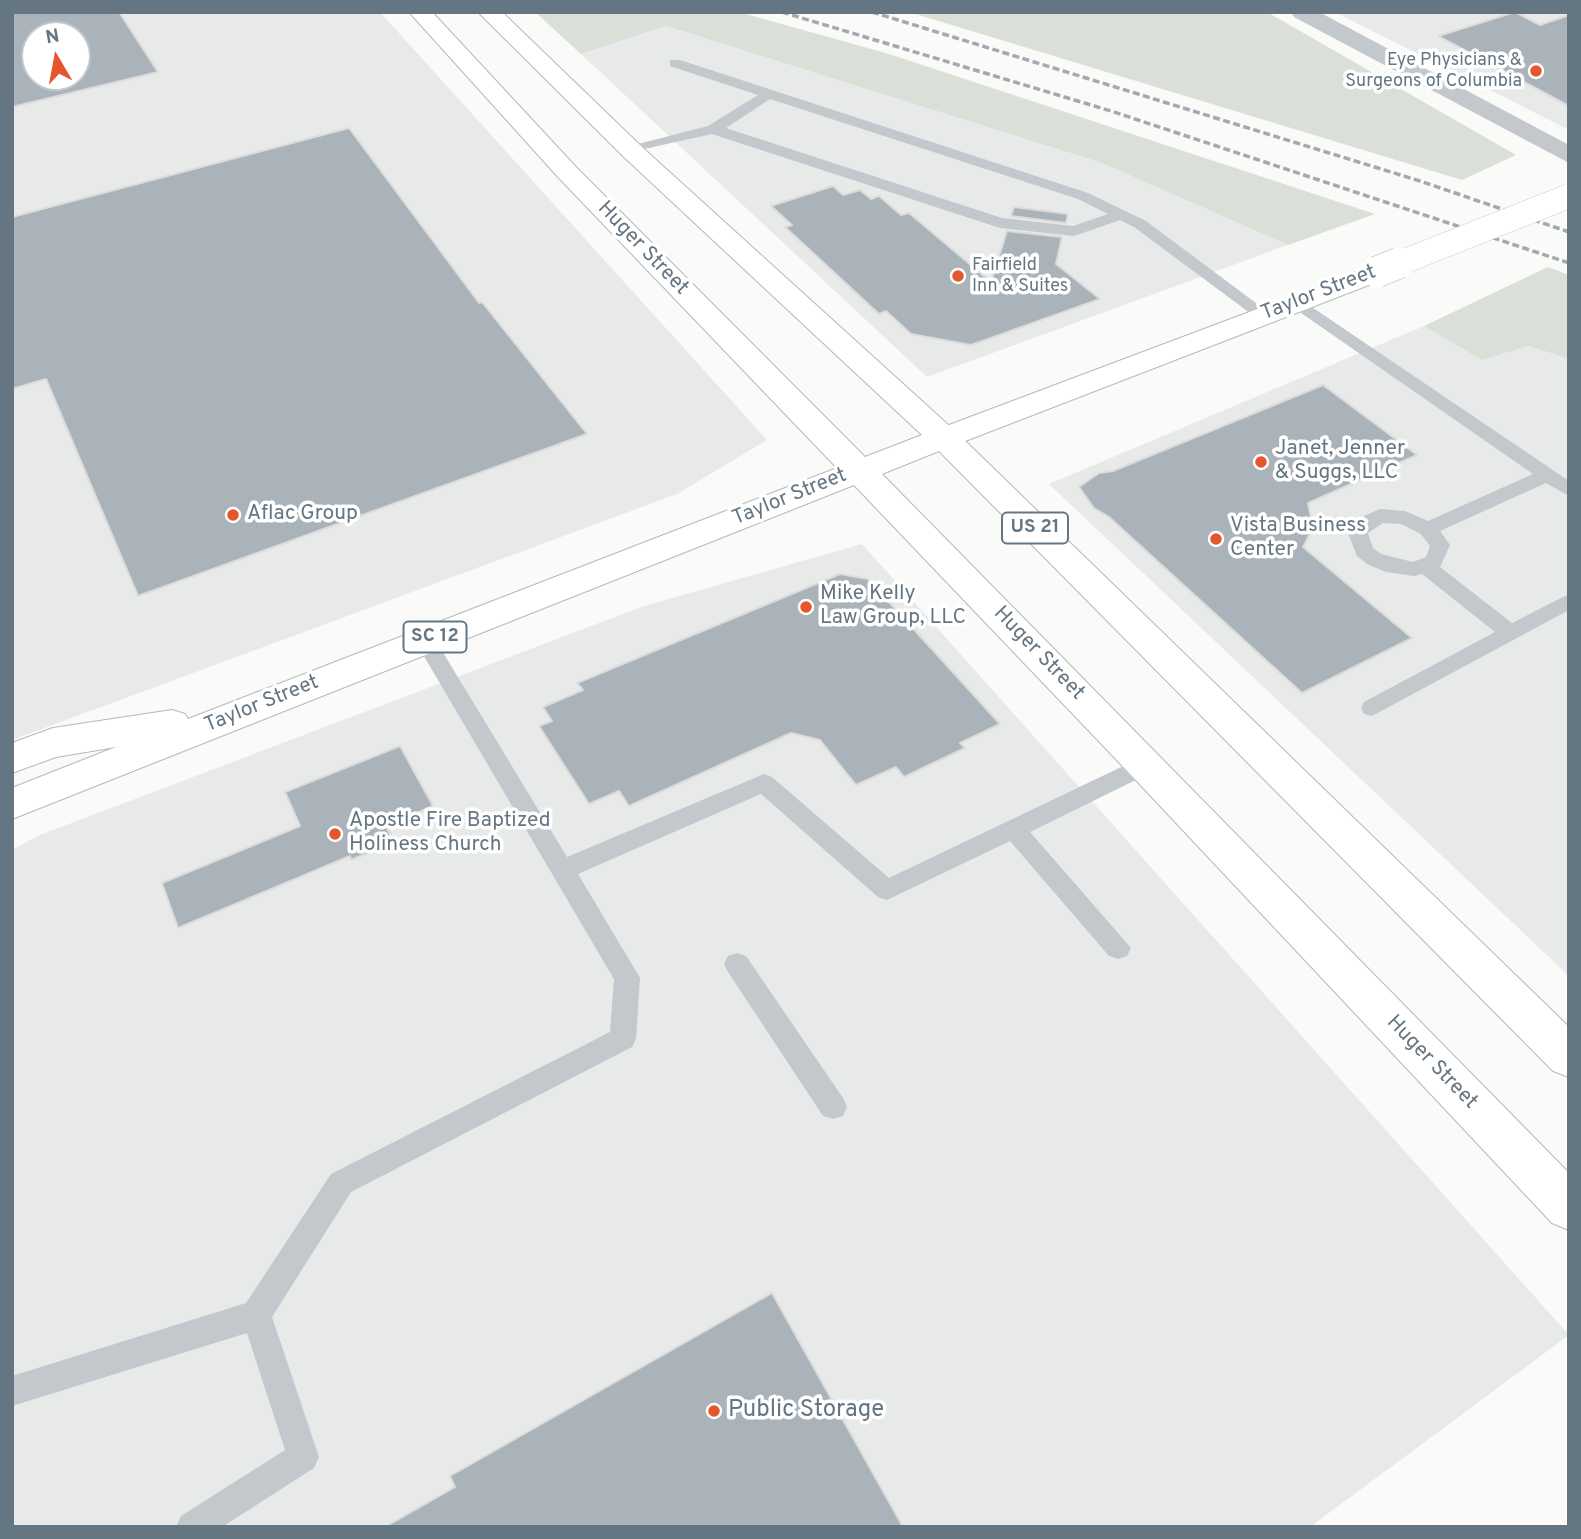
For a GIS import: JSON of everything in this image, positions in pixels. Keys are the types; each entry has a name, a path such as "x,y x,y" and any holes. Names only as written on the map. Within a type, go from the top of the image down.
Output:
{"main road":[{"name":"Huger Street","path":"420,12 567,172 1146,765 1569,1207"},
{"name":"US 21","path":"489,12 632,150 944,438 1569,1057"},
{"name":"Taylor Street","path":"12,804 426,640 1569,196"},
{"path":"12,758 53,743 246,711"}],"street":[{"path":"1302,12 1569,155"}],"lane":[{"path":"674,63 1048,183 1123,214 1264,315"},
{"path":"632,150 713,129 728,122 769,93"},
{"path":"713,129 1000,223 1074,231 1123,214"},
{"path":"1297,302 1569,490"},
{"path":"1428,529 1548,475"},
{"path":"1380,516 1405,518 1428,529 1440,545 1435,561 1426,566 1414,569 1386,565 1364,551 1358,533 1362,525 1380,516"},
{"path":"1426,566 1509,632"},
{"path":"1372,708 1569,601"},
{"path":"12,1391 256,1315 341,1183 623,1039 626,978 564,869 426,640"},
{"path":"564,869 764,783 887,890 1146,765"},
{"path":"1014,830 1118,948"},
{"path":"737,964 833,1107"},
{"path":"192,1527 303,1457 256,1315"}],"shaded area":[{"path":"12,12 380,12 767,440 677,494 12,740"},
{"path":"535,12 739,12 889,54 1375,214 1288,245 1102,163 666,26 581,54"},
{"path":"909,12 1267,12 1516,155 1462,180"},
{"path":"1335,12 1569,12 1569,130"},
{"path":"666,26 1102,163 1288,245 927,377 581,54"},
{"path":"1548,267 1569,275 1569,359 1529,346 1482,360 1424,326"},
{"path":"1424,326 1482,360 1529,346 1569,359 1569,976 1049,484"},
{"path":"862,544 1569,1335 1310,1527 12,1527 12,850 40,835 644,606"}],"building":[{"path":"12,12 119,12 158,72 91,88 91,21 21,21 21,91 79,91 12,107"},
{"name":"Eye Physicians & Surgeons of Columbia","path":"1515,12 1540,25 1569,15 1569,106 1438,36"},
{"path":"349,128 479,303 482,302 587,434 138,596 46,379 12,389 12,217"},
{"name":"Fairfield Inn & Suites","path":"833,186 843,195 860,190 871,199 879,196 901,215 909,213 991,282 1007,231 1062,237 1056,264 1100,299 971,345 911,334 886,311 879,314 785,227 792,225 771,206"},
{"path":"1014,207 1068,214 1066,223 1011,216"},
{"name":"Vista Business Center","path":"1323,385 1417,455 1308,503 1313,528 1303,547 1412,638 1302,693 1109,517 1094,508 1079,487 1099,473 1113,471"},
{"path":"840,574 868,579 1000,724 960,743 965,748 904,777 896,767 856,785 820,740 791,733 629,806 619,791 589,804 539,726 552,721 543,707 583,690 577,683"},
{"name":"Apostle Fire Baptized Holiness Church","path":"400,746 433,806 386,826 394,842 351,860 350,856 178,928 162,883 300,826 285,792"},
{"name":"Public Storage","path":"772,1293 903,1527 385,1527 455,1487 450,1476"}],"railway":[{"path":"782,12 1111,111 1569,263"},
{"path":"872,12 1420,181 1569,232"}],"place":[{"name":"Eye Physicians & Surgeons of Columbia","path":"1536,71"},
{"name":"Fairfield Inn & Suites","path":"958,276"},
{"name":"Janet, Jenner & Suggs, LLC","path":"1261,462"},
{"name":"Aflac Group","path":"233,515"},
{"name":"Vista Business Center","path":"1216,539"},
{"name":"Mike Kelly Law Group, LLC","path":"806,607"},
{"name":"Apostle Fire Baptized Holiness Church","path":"335,834"},
{"name":"Public Storage","path":"714,1411"}]}
